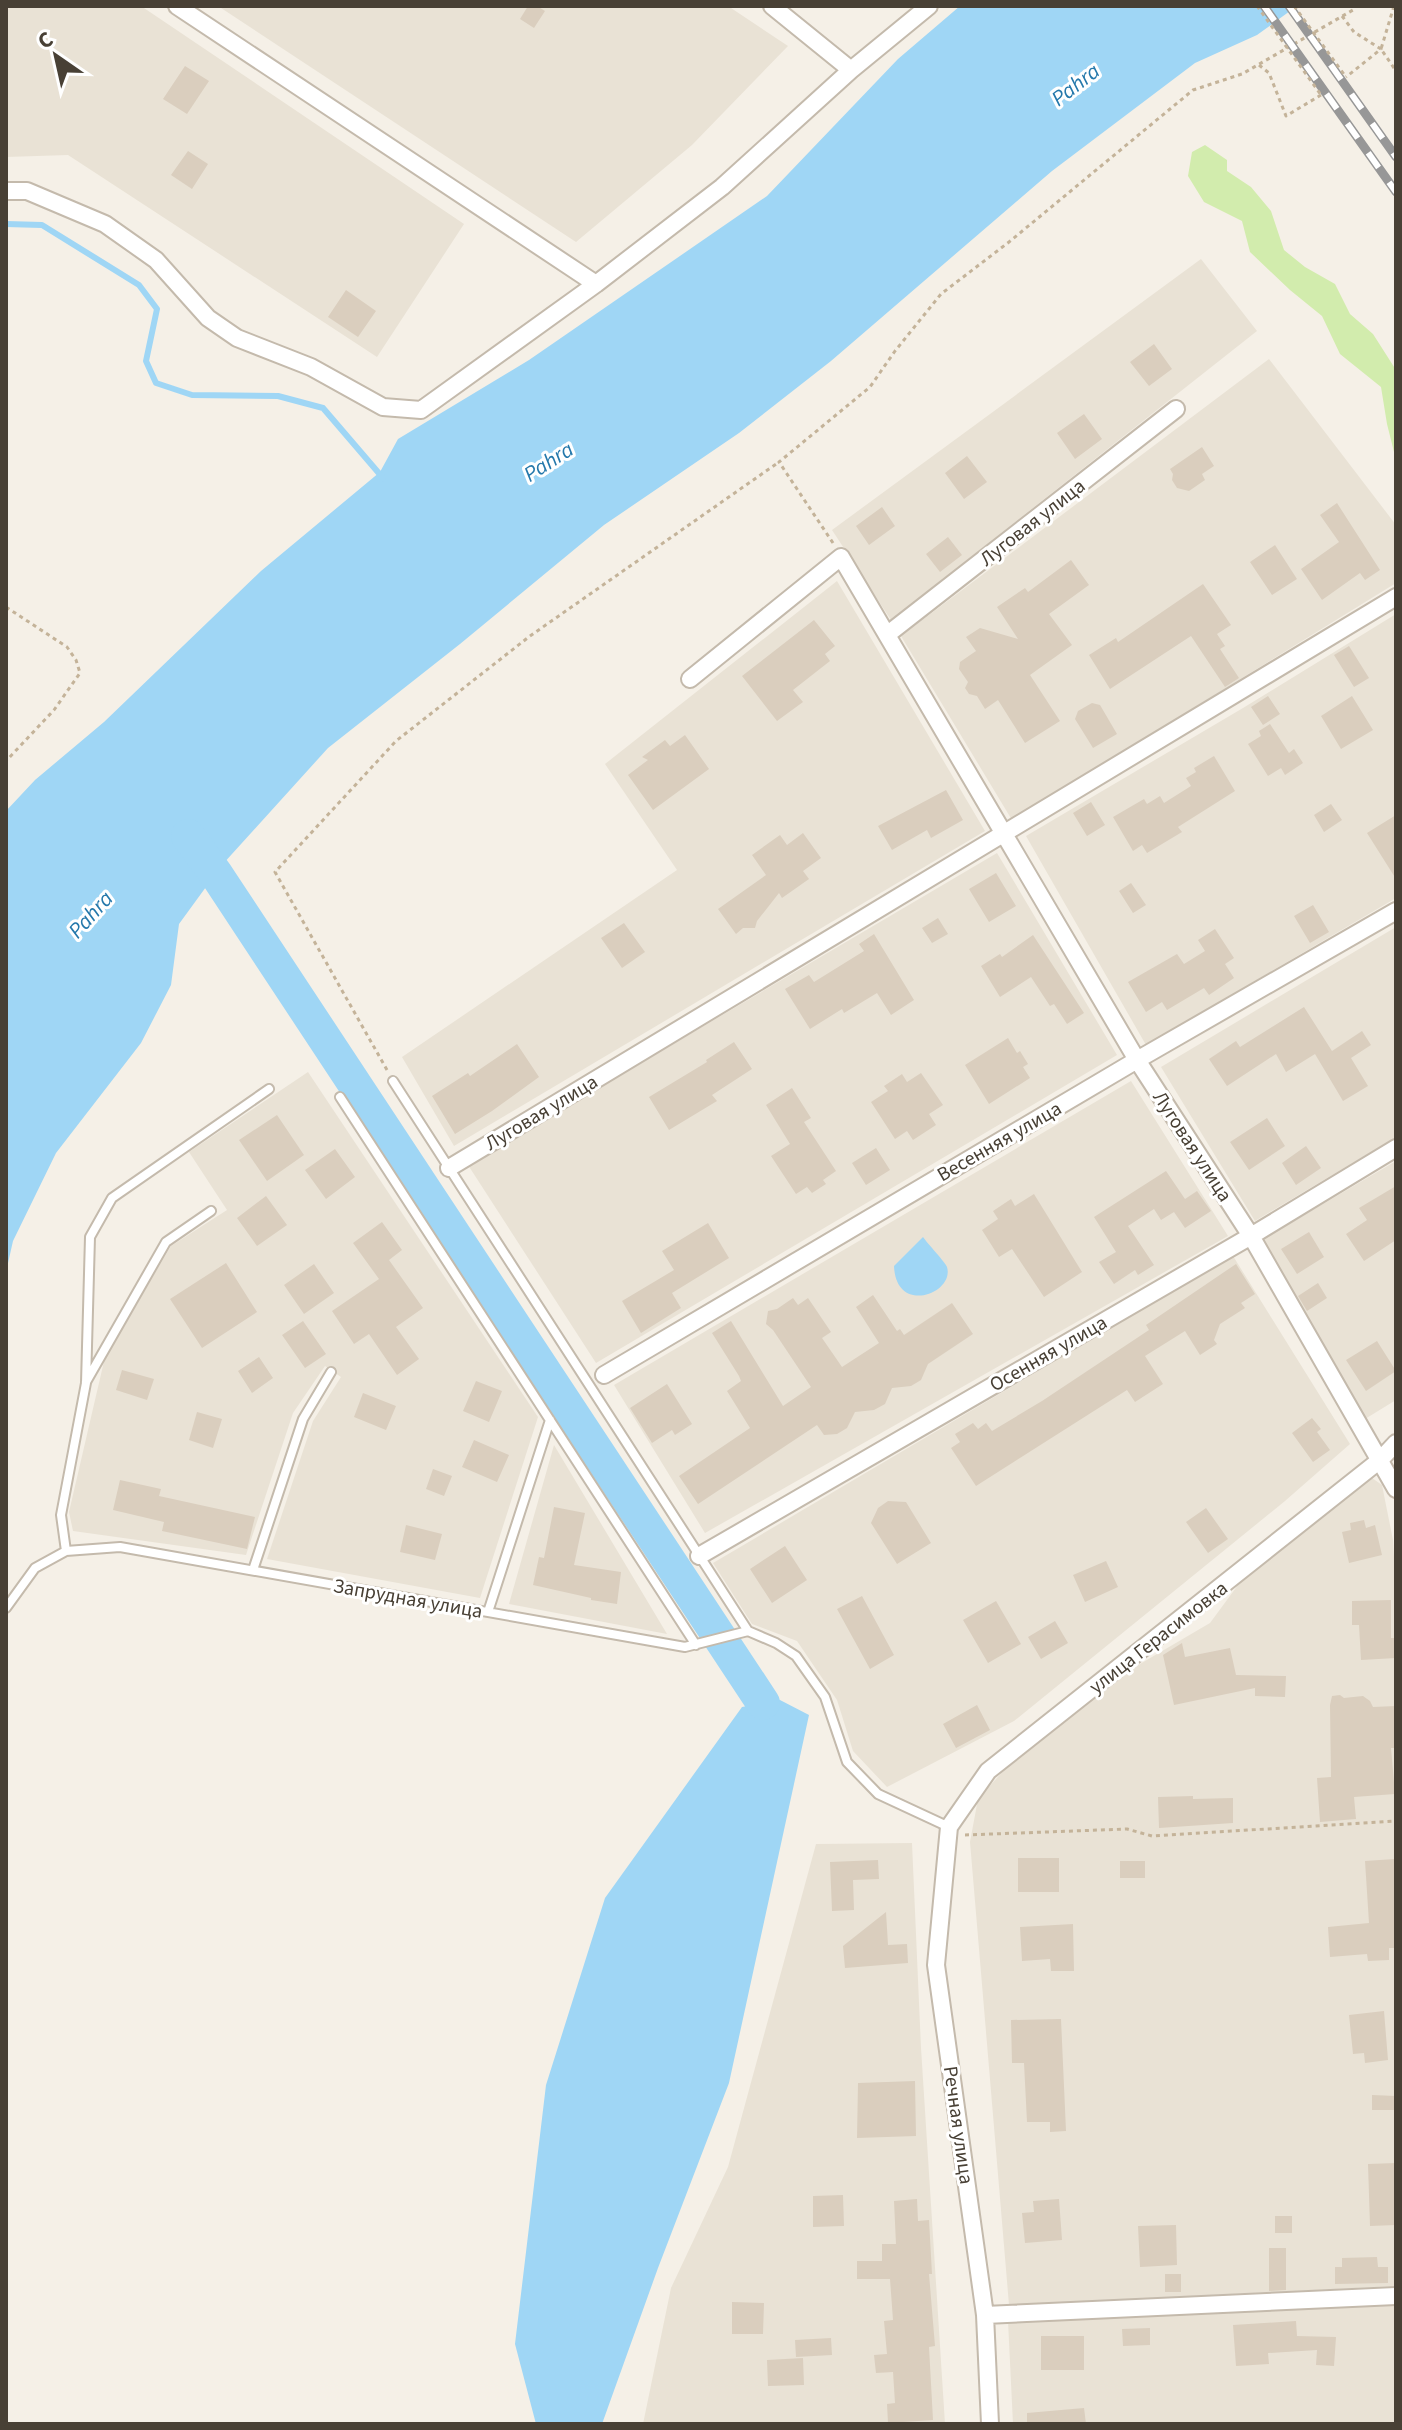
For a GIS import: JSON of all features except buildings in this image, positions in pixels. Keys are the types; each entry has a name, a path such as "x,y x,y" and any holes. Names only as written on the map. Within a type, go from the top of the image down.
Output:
{"street":[{"path":"177,6 596,284"},
{"path":"772,6 851,70"},
{"path":"6,191 27,191 105,224 156,260 208,318 237,338 311,367 383,407 421,410 596,284 722,187 851,70 929,6"},
{"name":"Луговая улица","path":"888,634 1176,409"},
{"path":"690,679 841,557"},
{"name":"Луговая улица","path":"841,557 1137,1060 1251,1236 1396,1489"},
{"name":"Луговая улица","path":"449,1168 1396,597"},
{"name":"Весенняя улица","path":"604,1375 1396,911"},
{"name":"Осенняя улица","path":"699,1556 1251,1236 1396,1148"},
{"name":"улица Герасимовка","path":"948,1831 988,1771 1380,1460 1396,1443"},
{"name":"Речная улица","path":"948,1831 936,1965 985,2315 990,2424"},
{"path":"985,2315 1396,2296"}],"lane":[{"path":"393,1081 748,1631 796,1656 825,1697 847,1762 878,1794 948,1831"},
{"path":"6,1608 35,1568 66,1551 61,1515 86,1383 90,1237 112,1198 269,1089"},
{"path":"340,1097 696,1645"},
{"path":"86,1383 166,1242 211,1211"},
{"path":"253,1570 303,1419 331,1372"},
{"path":"488,1612 550,1420"},
{"name":"Запрудная улица","path":"66,1551 120,1547 685,1647 748,1631"}],"path":[{"path":"1257,6 1321,95 1286,116 1269,73 1258,64"},
{"path":"1294,6 1346,77 1381,49 1394,6"},
{"path":"393,1081 275,872 396,741 530,636 779,462 870,387 941,294 1193,90 1242,74 1356,6"},
{"path":"1342,16 1354,32 1381,49 1396,71"},
{"path":"779,462 841,557"},
{"path":"6,607 67,647 80,673 54,710 6,761"},
{"path":"948,1831 1127,1829 1152,1836 1396,1821"}],"shaded area":[{"path":"6,6 141,6 464,224 377,357 68,155 6,157"},
{"path":"218,6 728,6 788,46 692,145 576,242"},
{"path":"1201,259 1257,331 891,620 832,530"},
{"path":"1269,359 1396,525 1396,583 1012,820 901,636"},
{"path":"837,581 985,831 454,1146 402,1057 677,870 605,764"},
{"path":"1396,614 1396,898 1146,1045 1026,836"},
{"path":"997,853 1117,1055 596,1363 468,1165"},
{"path":"1396,927 1396,1137 1255,1221 1161,1067"},
{"path":"308,1072 538,1417 480,1598 267,1559 313,1421 341,1377 325,1366 293,1413 246,1555 73,1531 69,1512 105,1357 171,1246 227,1210 189,1152"},
{"path":"1131,1081 1228,1236 705,1533 614,1385"},
{"path":"1396,1161 1396,1400 1365,1419 1262,1240"},
{"path":"1233,1256 1350,1444 1285,1501 1014,1721 887,1787 853,1751 837,1700 797,1641 752,1624 713,1563"},
{"path":"554,1445 667,1634 509,1604"},
{"path":"1372,1478 1382,1485 1393,1540 1396,1589 1396,2286 1009,2305 970,1842 978,1799 1033,1738 1099,1688 1210,1623 1252,1566"},
{"path":"912,1843 921,2048 945,2424 643,2424 671,2288 728,2167 816,1844"},
{"path":"1396,2305 1396,2424 1013,2424 1008,2321"}],"green space":[{"path":"1205,145 1227,160 1227,171 1251,187 1271,211 1284,250 1305,267 1335,284 1350,314 1373,334 1396,370 1396,460 1381,387 1340,354 1322,316 1250,252 1242,221 1204,202 1188,176 1192,152"}],"water":[{"name":"Pahra","path":"960,6 1297,6 1257,35 1195,63 1052,171 831,361 739,433 604,525 328,748 222,865 179,924 171,985 141,1043 56,1153 13,1241 6,1272 6,811 35,780 104,722 261,571 380,472 398,439 529,360 767,196 898,59"},
{"path":"923,1237 946,1265 947,1276 934,1291 914,1295 904,1291 897,1281 894,1266"},
{"path":"780,1700 809,1715 729,2083 602,2424 536,2424 515,2344 546,2085 605,1898 742,1707"}],"waterway":[{"path":"6,224 42,225 139,285 157,309 146,361 156,383 192,395 278,396 323,408 383,478"},
{"path":"188,836 763,1703"}],"railway":[{"path":"1264,6 1396,192"},
{"path":"1289,6 1396,157"}]}
